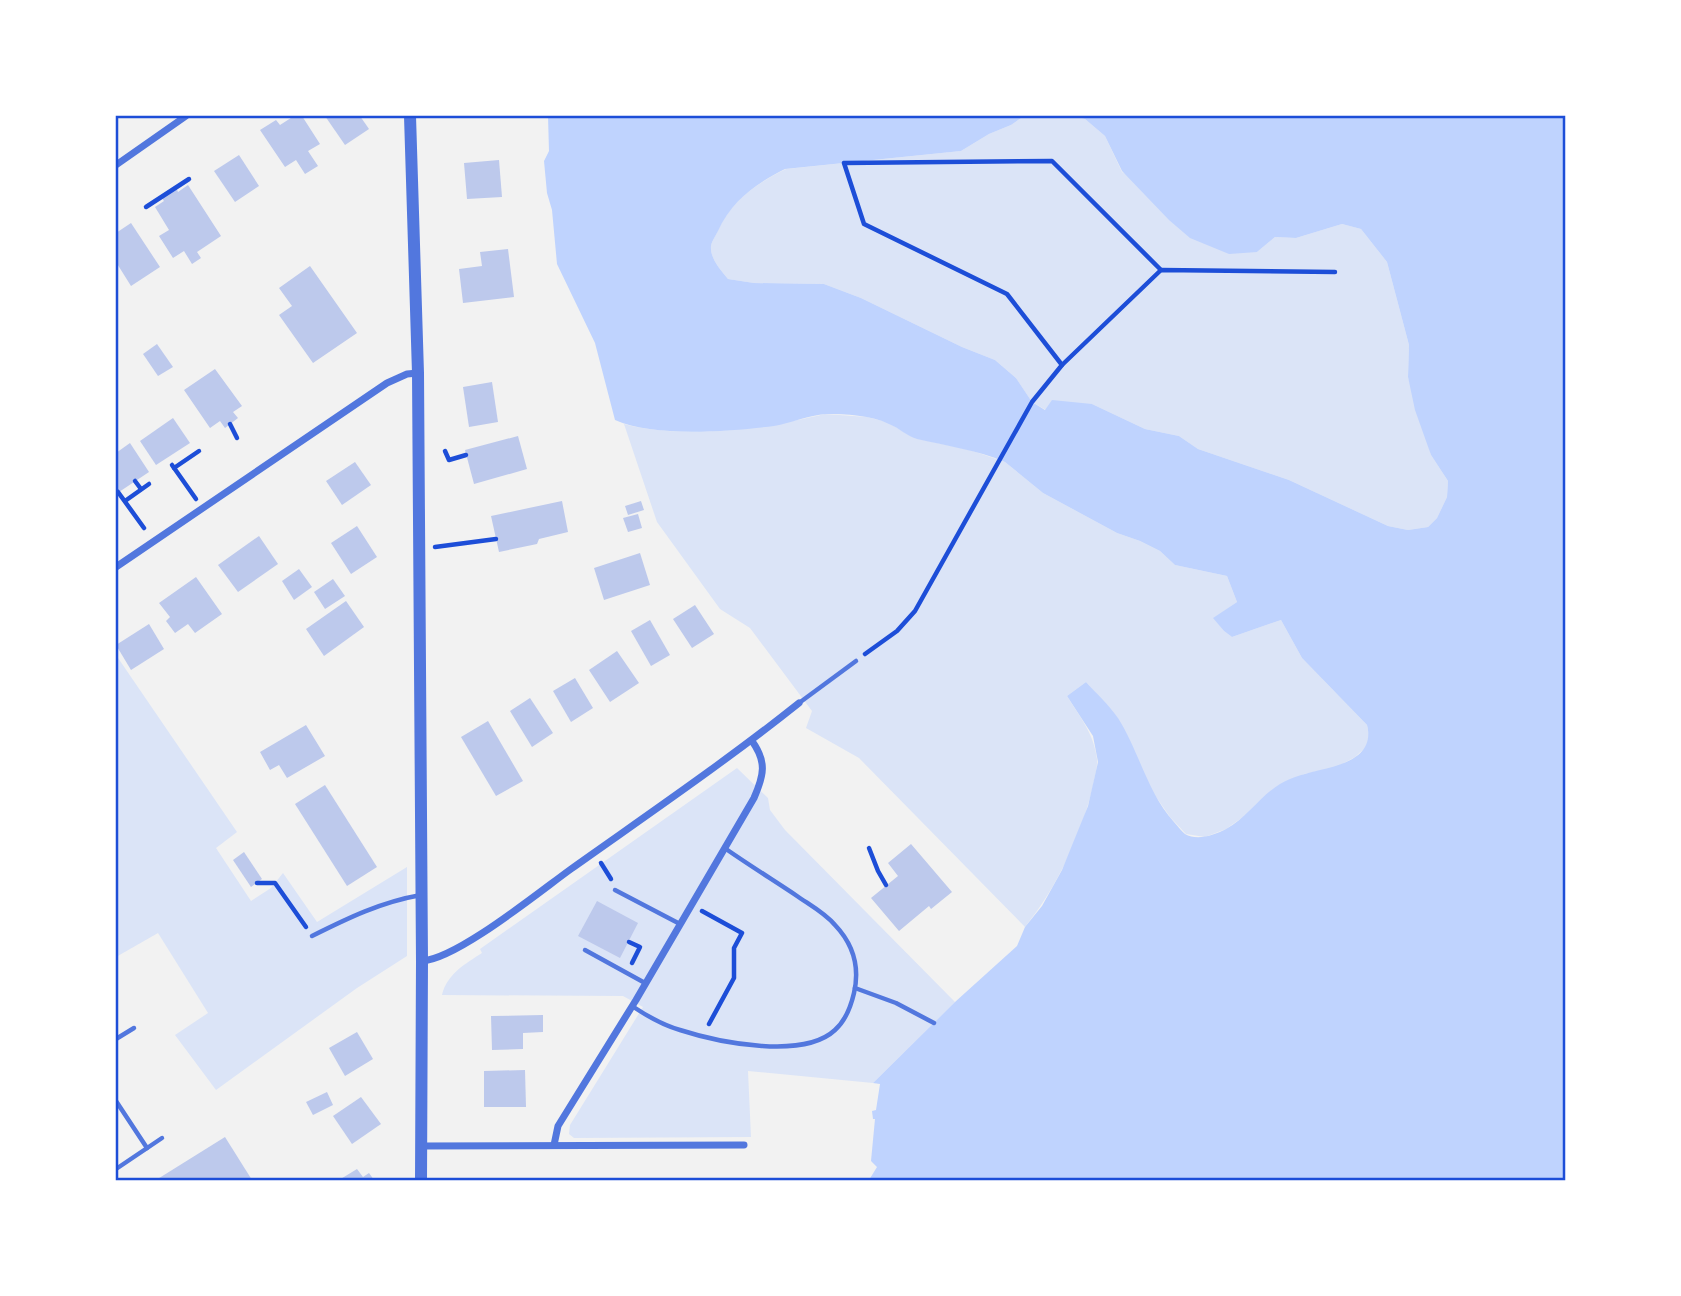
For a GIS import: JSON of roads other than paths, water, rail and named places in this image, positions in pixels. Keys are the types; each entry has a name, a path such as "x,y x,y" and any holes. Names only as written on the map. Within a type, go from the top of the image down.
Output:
{"street":[{"path":"116,165 186,116"},
{"path":"411,116 418,373 421,1181"},
{"path":"116,567 387,383 407,374 418,373"},
{"path":"422,961 437,959 457,949 752,741 799,703"},
{"path":"554,1145 558,1126 726,849 759,785 763,771 762,757 752,741"},
{"path":"421,1146 744,1145"}],"lane":[{"path":"799,703 856,661"},
{"path":"632,1006 657,1021 702,1037 736,1043 790,1046 812,1042 828,1035 842,1022 858,978 850,946 836,925 726,849"},
{"path":"615,890 680,925"},
{"path":"312,936 371,908 422,895"},
{"path":"585,950 645,984"},
{"path":"855,988 896,1003 934,1023"},
{"path":"116,1039 134,1028"},
{"path":"116,1101 147,1148"},
{"path":"116,1169 163,1138"}],"water":[{"path":"548,116 1024,116 961,151 785,169 755,187 730,210 712,244 714,260 728,279 754,283 824,284 861,298 995,360 1016,378 1032,402 1045,410 1052,400 1092,404 1145,429 1179,436 1198,449 1289,480 1388,526 1408,530 1428,527 1437,518 1447,497 1448,481 1431,455 1415,410 1408,377 1409,345 1387,262 1361,229 1342,224 1296,238 1275,237 1257,252 1229,254 1190,238 1169,220 1122,171 1105,136 1085,119 1074,116 1565,116 1565,1180 869,1180 877,1167 871,1161 875,1119 872,1111 876,1110 880,1084 873,1083 955,1002 1017,946 1025,927 1042,906 1062,870 1088,806 1098,762 1093,736 1067,696 1086,682 1107,704 1125,731 1157,798 1184,833 1195,837 1211,835 1234,824 1273,789 1285,782 1339,765 1355,757 1366,744 1367,725 1302,658 1281,620 1232,637 1224,631 1213,618 1237,602 1227,576 1175,565 1160,551 1117,533 1043,493 1005,462 973,451 917,439 882,421 858,416 826,414 774,426 693,432 650,429 615,420 595,343 557,264 544,161 549,151"}]}
